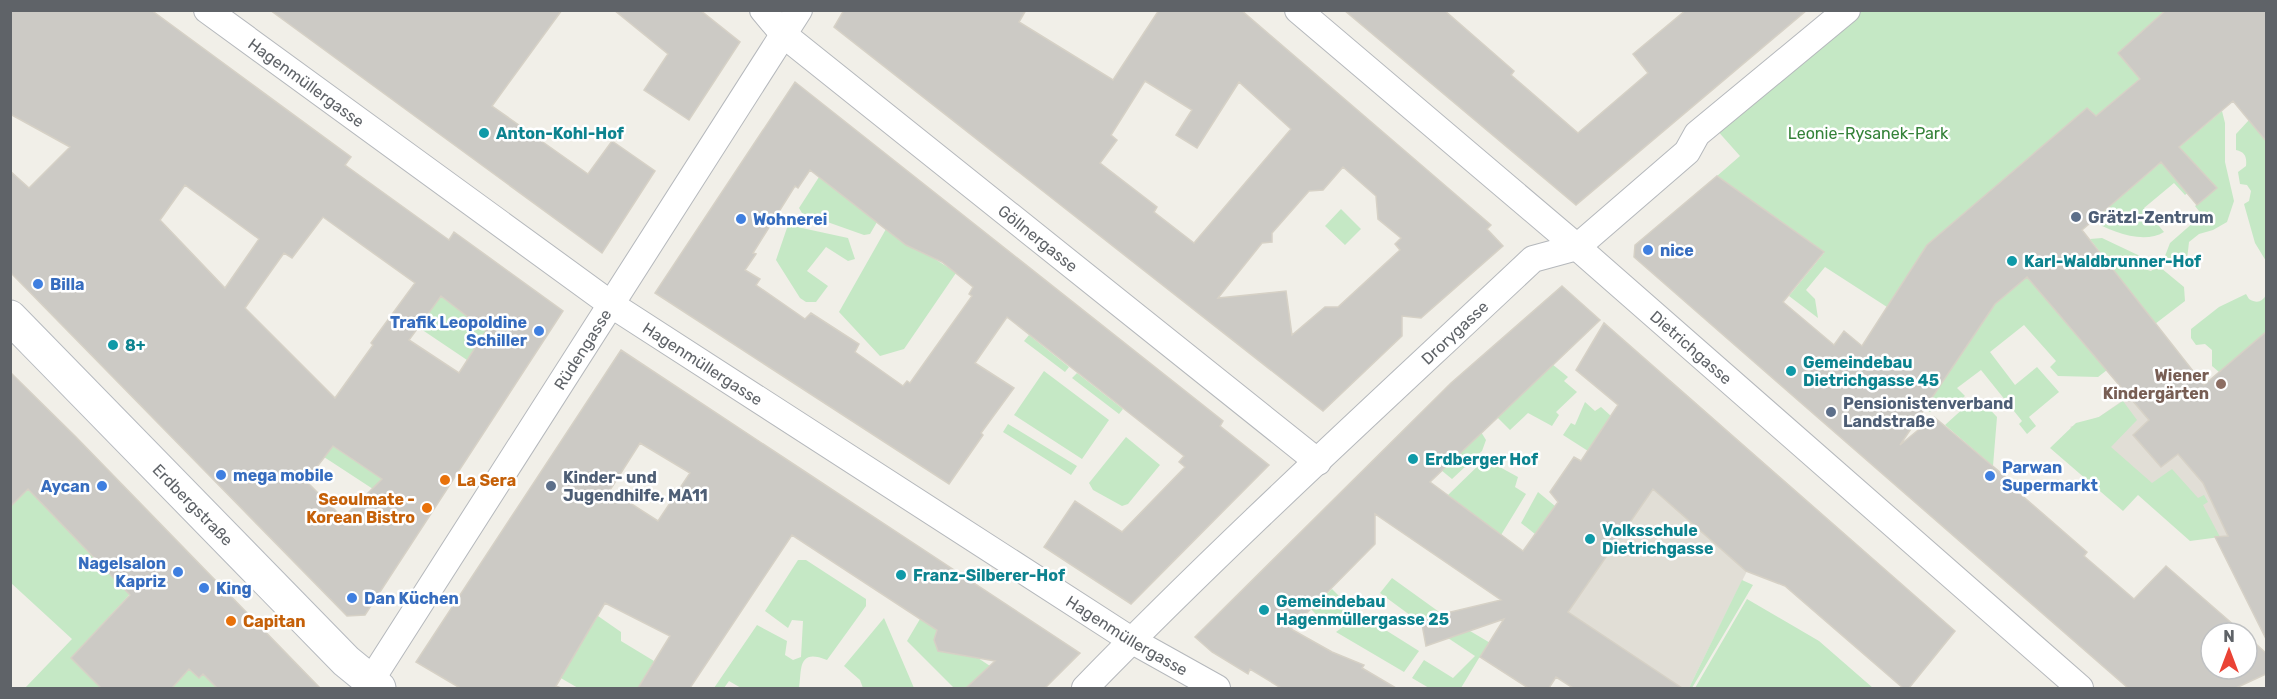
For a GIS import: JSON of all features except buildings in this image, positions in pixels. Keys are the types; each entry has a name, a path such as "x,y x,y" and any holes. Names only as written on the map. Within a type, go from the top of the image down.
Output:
{"street":[{"name":"Hagenmüllergasse","path":"207,10 612,305 1131,640 1217,688"},
{"name":"Göllnergasse","path":"763,10 784,35 1318,462"},
{"name":"Rüdengasse","path":"372,687 799,10"},
{"name":"Dietrichgasse","path":"1298,10 1577,247 2080,688"},
{"name":"Drorygasse","path":"1085,688 1131,640 1533,259 1577,247 1687,152 1697,134 1847,10"},
{"name":"Erdbergstraße","path":"10,317 372,687"}],"shaded area":[{"path":"1670,380 1955,631 1909,688 1903,688 1785,586 1747,571 1689,688 1573,688 1556,677 1549,688 1528,688 1498,669 1516,642 1501,631"},
{"path":"2129,396 2203,483 2228,536 2220,537 2070,427 2099,417"}],"green space":[{"name":"Leonie-Rysanek-Park","path":"1855,11 2166,11 2118,53 2140,79 2096,116 2087,108 1927,245 1887,307 1825,267 1806,290 1815,299 1818,318 1789,296 1824,253 1717,176 1740,156 1715,128"},
{"path":"2222,111 2225,123 2225,162 2234,201 2227,222 2213,230 2199,234 2189,242 2186,269 2175,269 2165,256 2170,243 2202,215 2195,206 2217,188 2206,177 2185,195 2174,183 2144,208 2164,232 2156,236 2127,235 2092,221"},
{"path":"2249,120 2266,141 2266,261 2255,243 2244,204 2249,201 2251,191 2247,185 2240,184 2238,172 2246,166 2246,160 2245,155 2236,150 2236,134"},
{"path":"819,177 877,222 870,234 864,235 802,213 799,208"},
{"path":"1341,209 1361,229 1345,245 1325,226"},
{"path":"788,225 848,238 855,259 848,261 826,247 807,271 828,286 816,302 806,302 800,298 776,260"},
{"path":"886,229 956,273 904,349 880,356 839,312"},
{"path":"2102,238 2140,256 2140,264 2146,269 2151,271 2157,266 2161,268 2184,287 2185,301 2155,324 2090,239"},
{"path":"2027,277 2107,370 2098,377 2058,376 2050,367 2056,361 2024,325 1990,352 2015,385 2037,367 2059,392 2029,417 2036,426 2027,434 2019,424 2022,421 1981,370 1957,388 1965,396 1952,408 1943,401 1930,412 1918,403 1942,382 1995,304"},
{"path":"444,292 463,313 488,330 467,360 418,327"},
{"path":"2246,294 2249,299 2257,302 2266,295 2266,332 2219,372 2212,366 2212,350 2205,344 2196,345 2191,338 2191,329 2219,307"},
{"path":"1029,335 1069,367 1065,372 1024,341"},
{"path":"1552,364 1568,377 1564,381 1577,392 1556,412 1559,415 1552,426 1528,413 1510,430 1497,417"},
{"path":"1044,371 1109,420 1082,459 1014,415"},
{"path":"1077,373 1123,409 1119,414 1072,378"},
{"path":"1977,396 1997,417 1993,466 1945,425"},
{"path":"2123,401 2137,420 2111,447 2152,483 2172,469 2198,498 2204,495 2208,502 2203,505 2220,537 2190,541 2138,495 2123,511 2050,448 2076,423 2099,417"},
{"path":"1585,402 1595,411 1601,407 1611,416 1588,451 1563,435 1571,423 1575,425"},
{"path":"1008,424 1077,466 1071,475 1003,432"},
{"path":"1481,432 1486,440 1482,451 1452,479 1441,470"},
{"path":"1126,437 1160,465 1128,504 1122,506 1093,490 1089,483"},
{"path":"333,446 367,469 394,474 376,491 324,457"},
{"path":"1485,459 1518,477 1515,487 1526,494 1501,535 1448,495"},
{"path":"28,489 130,594 71,658 101,688 25,688 72,639 11,583 10,507"},
{"path":"1538,492 1555,506 1535,534 1521,523"},
{"path":"798,560 806,560 866,599 866,606 827,660 817,657 806,659 801,668 799,688 741,688 729,681 724,688 714,688 757,625 787,641 785,655 793,660 801,657 803,621 792,620 788,628 765,611"},
{"path":"1392,578 1442,614 1422,624 1380,593"},
{"path":"1742,580 1753,585 1692,688 1689,688"},
{"path":"1332,589 1349,606 1327,626 1311,609"},
{"path":"1747,599 1819,641 1873,688 1695,688"},
{"path":"1360,614 1419,651 1404,672 1336,632"},
{"path":"598,616 621,632 621,641 654,661 638,688 578,688 559,677"},
{"path":"884,618 914,688 863,688 860,680 844,666"},
{"path":"1448,618 1492,644 1479,658 1461,688 1429,688 1412,678 1424,660 1453,678 1475,656 1448,638"},
{"path":"920,619 937,630 934,640 960,646 990,666 966,688 954,688 907,641"},
{"path":"189,669 199,678 203,674 217,688 172,688"}],"place":[{"name":"Anton-Kohl-Hof","path":"484,133"},
{"name":"Grätzl-Zentrum","path":"2076,217"},
{"name":"Wohnerei","path":"741,219"},
{"name":"nice","path":"1648,250"},
{"name":"Karl-Waldbrunner-Hof","path":"2012,261"},
{"name":"Billa","path":"38,284"},
{"name":"Trafik Leopoldine Schiller","path":"539,331"},
{"name":"8+","path":"113,345"},
{"name":"Gemeindebau Dietrichgasse 45","path":"1791,371"},
{"name":"Wiener Kindergärten","path":"2221,384"},
{"name":"Pensionistenverband Landstraße","path":"1831,412"},
{"name":"Erdberger Hof","path":"1413,459"},
{"name":"mega mobile","path":"221,475"},
{"name":"Parwan Supermarkt","path":"1990,476"},
{"name":"La Sera","path":"445,480"},
{"name":"Aycan","path":"102,486"},
{"name":"Kinder- und Jugendhilfe, MA11","path":"551,486"},
{"name":"Seoulmate - Korean Bistro","path":"427,508"},
{"name":"Volksschule Dietrichgasse","path":"1590,539"},
{"name":"Nagelsalon Kapriz","path":"178,572"},
{"name":"Franz-Silberer-Hof","path":"901,575"},
{"name":"King","path":"204,588"},
{"name":"Dan Küchen","path":"352,598"},
{"name":"Gemeindebau Hagenmüllergasse 25","path":"1264,610"},
{"name":"Capitan","path":"231,621"}]}
